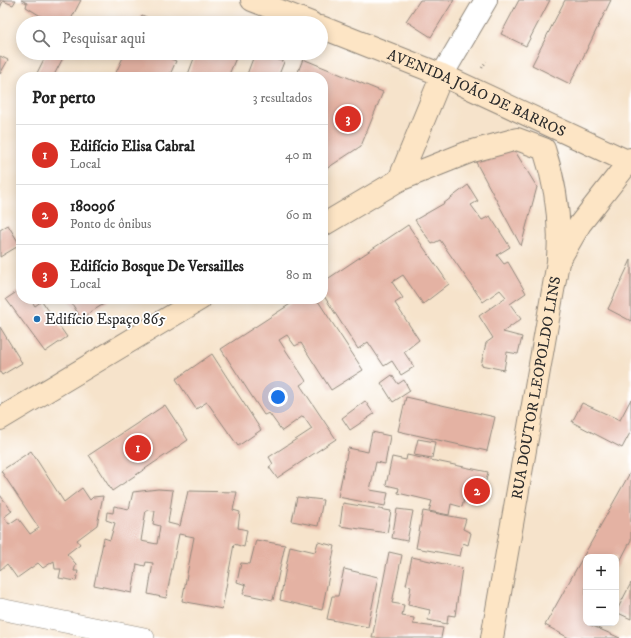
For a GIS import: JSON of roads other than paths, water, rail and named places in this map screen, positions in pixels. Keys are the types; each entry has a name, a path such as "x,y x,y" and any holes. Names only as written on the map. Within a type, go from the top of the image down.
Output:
{"main road":[{"path":"252,0 292,16"},
{"name":"AVENIDA JOÃO DE BARROS","path":"328,30 442,75 630,161"},
{"path":"399,180 442,75"},
{"path":"328,222 399,180 469,152 517,139 544,149 553,178 558,206 560,234 558,262"},
{"name":"RUA DOUTOR LEOPOLDO LINS","path":"492,638 558,262 580,224 630,161"},
{"path":"0,419 192,304"}],"street":[{"path":"442,75 486,0"},
{"path":"0,609 144,638"}],"place":[{"name":"Edifício Bosque De Versailles","path":"348,119"},
{"name":"Edifício Espaço 865","path":"37,319"},
{"name":"Edifício Elisa Cabral","path":"138,448"},
{"name":"180096","path":"477,491"}]}
